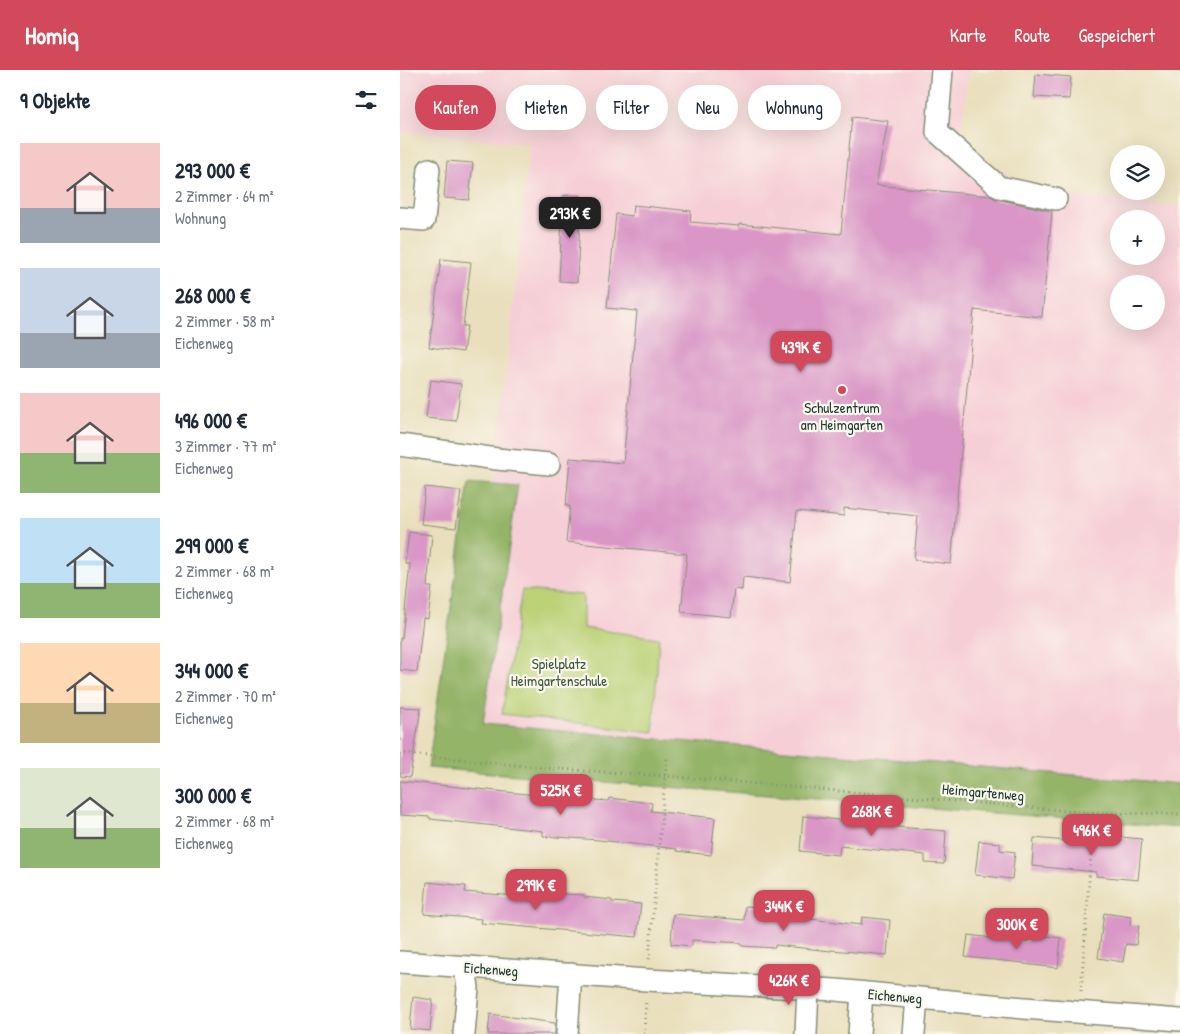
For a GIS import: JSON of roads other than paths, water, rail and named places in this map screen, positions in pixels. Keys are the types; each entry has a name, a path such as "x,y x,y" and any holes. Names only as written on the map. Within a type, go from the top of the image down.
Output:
{"street":[{"path":"942,70 937,132 999,187 1056,200"},
{"path":"400,218 424,220 429,169"},
{"path":"400,444 497,459 550,464"},
{"name":"Eichenweg","path":"400,962 647,980 808,988 1080,1013 1180,1020"},
{"path":"464,1034 468,988 465,967"},
{"path":"567,1034 571,974"},
{"path":"806,1034 808,988"},
{"path":"859,1034 862,993"},
{"path":"914,1034 917,998"}],"place":[{"name":"Schulzentrum am Heimgarten","path":"842,390"}],"park label":[{"name":"Spielplatz Heimgartenschule","path":"559,672"}]}
